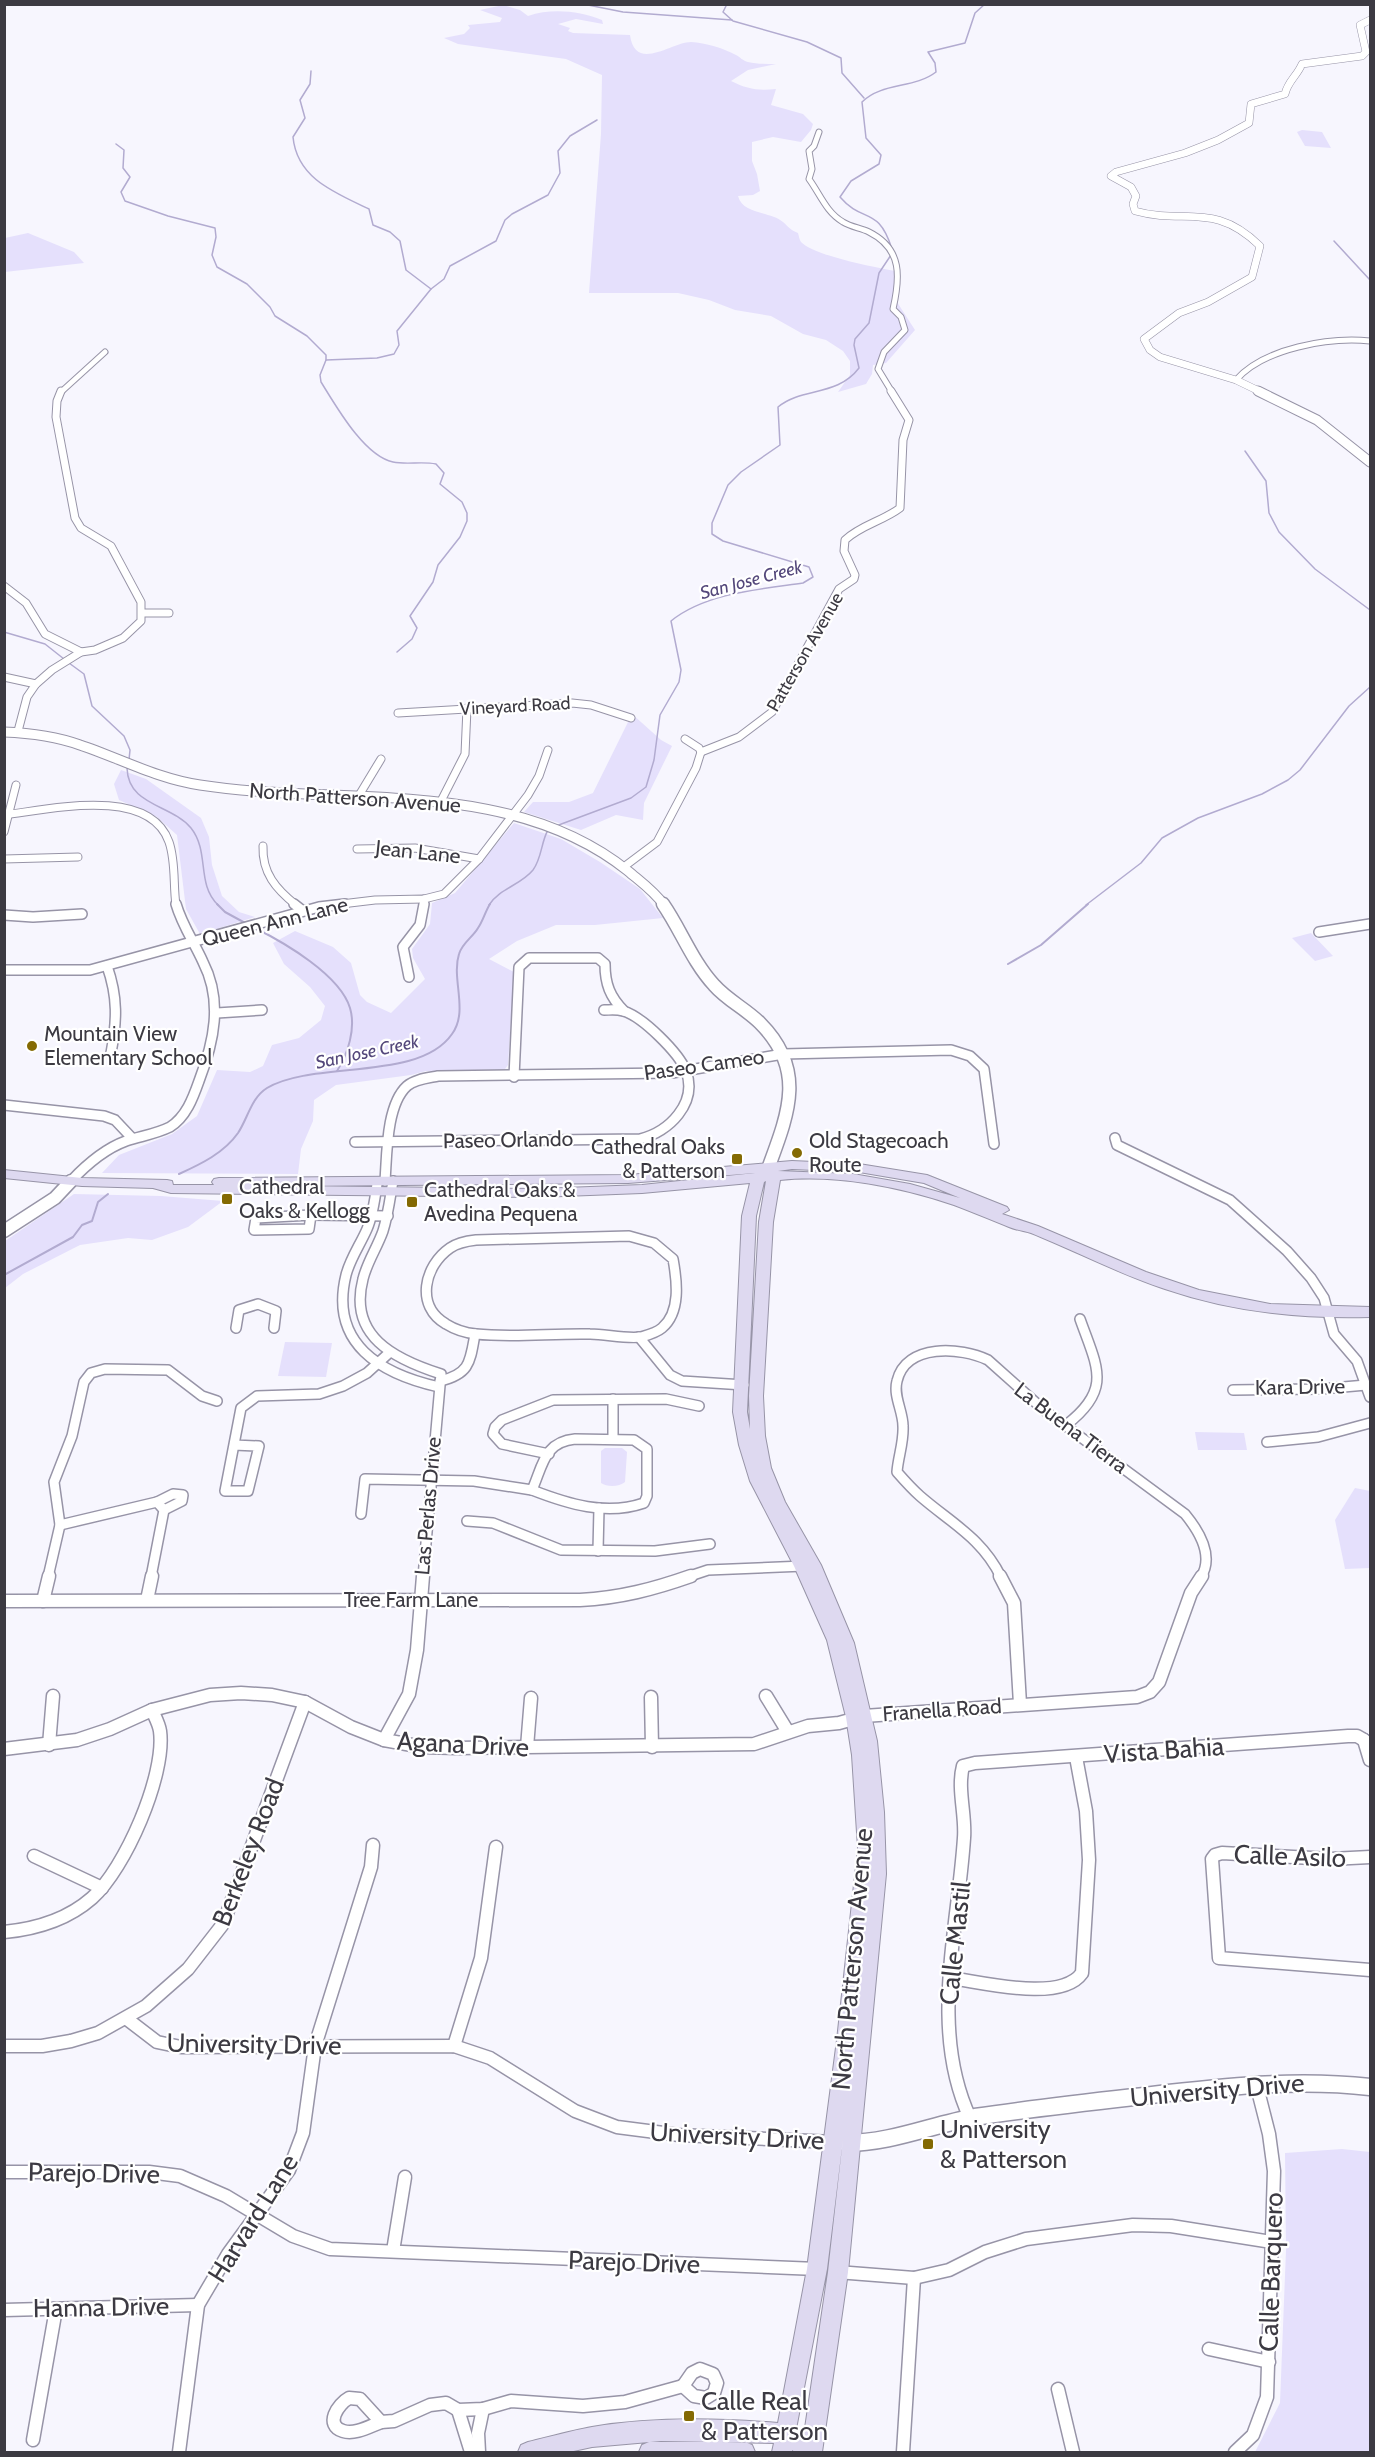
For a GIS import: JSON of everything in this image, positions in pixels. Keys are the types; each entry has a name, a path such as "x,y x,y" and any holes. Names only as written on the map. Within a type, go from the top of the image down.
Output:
{"main road":[{"name":"North Patterson Avenue","path":"771,1171 758,1177 749,1216 740,1412 750,1463 768,1505 808,1566"},
{"name":"North Patterson Avenue","path":"771,1171 756,1385 758,1436 764,1468 808,1566 859,1716 874,1782 878,1874 871,1956 842,2142 784,2443"},
{"path":"4,1174 71,1182 158,1185 171,1189 627,1179 771,1171 845,1177 899,1186 959,1202 1016,1225 1033,1228 1147,1279 1192,1294 1256,1307 1371,1312"},
{"path":"385,1185 599,1191 758,1177"},
{"name":"North Patterson Avenue","path":"812,2452 838,2272 842,2142"},
{"path":"528,2452 592,2437 626,2433 752,2431 812,2452"},
{"path":"650,2452 745,2452"}],"street":[{"path":"1371,20 1360,25 1366,52 1362,56 1302,64 1299,66 1297,75 1287,84 1285,94 1251,104 1249,123 1231,134 1208,146 1116,172 1111,176 1133,189 1136,196 1133,204 1135,211 1153,215 1214,218 1241,229 1260,246 1252,277 1208,302 1179,314 1144,339 1150,350 1167,360 1236,380 1325,425 1358,455 1371,462"},
{"name":"Patterson Avenue","path":"701,752 711,750 744,734 772,712 835,594 854,579 855,575 844,551 845,540 856,530 891,515 900,508 903,440 909,420 878,369 878,363 888,345 905,330 901,317 893,309 899,281 894,255 880,239 843,222 825,207 809,177 812,163 809,151 814,146 819,132"},
{"path":"1236,380 1249,366 1309,342 1336,339 1371,341"},
{"path":"18,731 27,697 36,684 52,670 81,652 95,650 123,638 141,621 141,602 111,546 81,528 75,518 55,407 57,396 62,390 105,352"},
{"path":"4,586 26,603 45,634 81,652"},
{"path":"142,613 169,614"},
{"path":"4,677 36,684"},
{"name":"Vineyard Road","path":"398,713 586,703 630,718"},
{"path":"441,801 465,754 467,708"},
{"name":"North Patterson Avenue","path":"4,732 18,731 54,735 153,773 192,784 237,790 441,801 511,815 567,834 625,866 653,892 672,916 712,983 761,1023 783,1054 788,1066 791,1092 771,1171"},
{"path":"625,866 657,842 696,768 701,752 699,748 685,739"},
{"name":"Queen Ann Lane","path":"4,970 74,971 107,966 303,911 349,902 424,899 444,894 479,859 528,795 539,776 548,750"},
{"path":"358,797 381,759"},
{"path":"4,832 16,785"},
{"path":"4,1231 55,1198 102,1152 132,1138 168,1128 181,1118 210,1053 217,1013 212,985 204,963 180,920 175,902 168,838 159,826 137,813 102,805 73,805 7,814"},
{"path":"263,846 263,859 268,880 303,911"},
{"name":"Jean Lane","path":"357,849 416,848 479,859"},
{"path":"4,860 78,857"},
{"path":"409,977 403,947 420,927 425,915 424,899"},
{"path":"4,915 33,917 82,914"},
{"path":"1319,932 1371,924"},
{"path":"514,1077 519,967 529,958 545,957 598,958 605,964 605,985 616,1003 676,1055 686,1071"},
{"path":"107,966 115,986 119,1011 111,1053"},
{"path":"217,1013 262,1010"},
{"path":"604,1010 624,1011"},
{"name":"Paseo Cameo","path":"385,1185 389,1141 396,1104 401,1092 408,1085 438,1076 640,1075 686,1071 783,1054 951,1050 977,1059 984,1069 994,1144"},
{"name":"Paseo Orlando","path":"355,1142 651,1137 664,1131 678,1115 687,1090 686,1071"},
{"path":"4,1105 104,1116 115,1120 132,1138"},
{"path":"1115,1138 1117,1145 1230,1200 1299,1263 1324,1298 1334,1334 1357,1361 1371,1397"},
{"path":"385,1185 388,1215 380,1241 363,1278 360,1291 362,1315 368,1330 389,1353 421,1368 440,1381"},
{"path":"385,1185 348,1271 342,1303 349,1334 358,1347 376,1363 400,1377 440,1381 454,1378 469,1365 474,1334"},
{"path":"311,1215 309,1228 254,1230 256,1218 311,1215 371,1217 388,1215"},
{"path":"629,1236 644,1238 658,1244 673,1259 675,1269 673,1314 661,1329 639,1337 591,1334 474,1334 456,1329 438,1318 426,1301 426,1284 432,1270 442,1255 451,1248 476,1240 629,1236"},
{"path":"236,1328 239,1310 247,1305 269,1305 276,1311 274,1328"},
{"path":"1066,1425 1081,1415 1090,1405 1099,1386 1080,1319"},
{"path":"639,1337 670,1375 682,1381 756,1385"},
{"name":"La Buena Tierra","path":"947,1349 969,1352 990,1362 1025,1396 1048,1415 1066,1425 1185,1514 1198,1529 1205,1555 1204,1572 1194,1587 1155,1689 1137,1696 1020,1704 1014,1603 992,1559 962,1527 919,1495 897,1472 897,1463 903,1445 903,1422 896,1392 897,1378 912,1362 935,1351 947,1349"},
{"path":"234,1445 259,1446 248,1491 225,1491 241,1408 257,1396 319,1394 343,1386 367,1373 389,1353"},
{"path":"43,1601 60,1525 54,1482 72,1436 82,1388 91,1373 105,1369 168,1370 202,1396 217,1401"},
{"name":"Las Perlas Drive","path":"384,1740 409,1694 417,1650 440,1381"},
{"name":"Kara Drive","path":"1233,1390 1321,1389 1366,1385"},
{"path":"613,1399 613,1439"},
{"path":"549,1454 502,1444 493,1434 495,1427 502,1420 553,1400 666,1399 699,1406"},
{"path":"1267,1442 1318,1437 1371,1423"},
{"path":"361,1514 365,1479 474,1481 532,1490 553,1499 598,1508 635,1507 644,1503 647,1496 647,1449 634,1440 567,1440 556,1443 532,1490"},
{"path":"60,1525 161,1506 147,1600"},
{"path":"598,1508 598,1551"},
{"path":"467,1521 480,1521 504,1527 552,1548 655,1551 710,1544"},
{"name":"Tree Farm Lane","path":"4,1601 615,1598 648,1591 708,1570 808,1566"},
{"name":"Agana Drive","path":"4,1749 77,1740 110,1729 152,1710 210,1695 241,1693 273,1695 305,1702 351,1727 384,1740 423,1747 651,1747 754,1744 808,1726 839,1723 859,1716"},
{"path":"49,1745 53,1696"},
{"path":"766,1696 788,1732"},
{"path":"651,1697 651,1747"},
{"path":"527,1748 531,1698"},
{"name":"Berkeley Road","path":"4,2046 42,2046 76,2039 127,2019 156,2001 211,1943 223,1924 305,1702"},
{"name":"Franella Road","path":"859,1716 1020,1704"},
{"path":"4,1932 54,1923 80,1907 102,1888 128,1847 151,1791 159,1760 160,1731 152,1710"},
{"name":"Vista Bahia","path":"963,1766 975,1763 1348,1736 1367,1739"},
{"path":"1367,1739 1371,1760"},
{"path":"950,1978 1039,1988 1068,1986 1082,1973 1089,1860 1086,1811 1076,1756"},
{"name":"Calle Mastil","path":"963,1766 960,1777 964,1824 963,1856 950,1978 948,2026 963,2103 970,2118"},
{"name":"Harvard Lane","path":"179,2452 198,2305 228,2254 289,2170 303,2133 315,2046 371,1867 373,1845"},
{"path":"454,2046 481,1958 496,1847"},
{"name":"Calle Asilo","path":"1371,1857 1331,1859 1222,1853 1215,1855 1212,1859 1219,1958 1371,1970"},
{"path":"34,1856 102,1888"},
{"name":"University Drive","path":"127,2019 144,2036 159,2046 194,2048 454,2046 490,2058 575,2111 617,2127 679,2135 881,2142 970,2118 1256,2083 1308,2081 1371,2087"},
{"name":"Calle Barquero","path":"1235,2452 1250,2440 1261,2419 1267,2397 1269,2362 1274,2171 1269,2134 1256,2083"},
{"name":"Parejo Drive","path":"4,2172 166,2172 193,2180 313,2245 330,2249 817,2269 914,2278 949,2270 985,2252 1026,2239 1133,2225 1171,2226 1272,2242"},
{"path":"393,2251 405,2177"},
{"path":"903,2452 914,2278"},
{"name":"Hanna Drive","path":"4,2310 198,2305"},
{"path":"33,2440 56,2309"},
{"path":"1209,2349 1269,2362"},
{"path":"381,2422 394,2421 430,2405 446,2403 458,2410 483,2409 511,2401 584,2406 625,2402 683,2386"},
{"path":"1058,2389 1073,2452"},
{"path":"480,2452 478,2433 483,2409"},
{"path":"458,2410 471,2452"}],"shaded area":[{"path":"503,5 520,10 528,16 556,11 602,20 603,24 576,19 558,24 570,28 568,31 573,33 630,35 633,46 639,52 646,54 691,42 720,48 748,62 776,64 748,70 731,81 753,89 776,89 771,105 803,114 813,124 801,142 773,137 752,142 752,161 760,191 753,195 738,196 745,207 783,222 798,233 801,242 808,247 848,261 900,272 897,302 915,330 886,363 873,365 872,374 866,384 838,392 850,375 850,361 843,351 826,340 803,334 771,316 735,310 709,300 678,293 589,293 601,134 602,75 566,59 458,44 444,38 464,34 470,28 468,25 500,22 502,18 480,10"},
{"path":"1302,130 1322,132 1331,148 1305,146 1297,132"},
{"path":"28,233 74,252 84,263 5,272 5,238"},
{"path":"632,714 661,740 672,746 644,803 643,820 616,815 581,830 524,812 533,802 569,802 593,793"},
{"path":"121,770 146,779 201,818 209,837 212,865 222,896 239,912 255,917 200,934 186,909 177,835 157,817 119,800 114,784"},
{"path":"514,823 561,839 600,862 640,889 663,918 595,925 556,925 517,941 489,959 514,972 508,1065 505,1069 497,1072 426,1071 336,1085 314,1100 313,1121 301,1149 298,1174 102,1173 119,1155 172,1134 197,1116 217,1070 250,1072 263,1066 272,1045 299,1038 321,1020 325,1006 310,987 284,964 273,943 295,931 333,947 351,963 360,995 367,1002 391,1013 425,979 413,958 412,949 430,924 432,903 455,893"},
{"path":"1311,933 1333,956 1315,961 1292,938"},
{"path":"74,1194 161,1196 223,1201 188,1227 152,1240 128,1238 80,1245 23,1274 5,1288 5,1241"},
{"path":"285,1342 332,1343 326,1377 278,1376"},
{"path":"1195,1432 1244,1433 1247,1450 1198,1450"},
{"path":"605,1448 622,1448 627,1452 625,1482 620,1485 601,1483 601,1451"},
{"path":"1355,1488 1370,1491 1370,1568 1345,1569 1335,1520"},
{"path":"1342,2149 1370,2152 1370,2452 1255,2452 1280,2403 1286,2250 1285,2153"}],"waterway":[{"path":"583,4 623,12 732,20"},
{"path":"727,4 723,12 732,20"},
{"name":"San Jose Creek","path":"892,249 881,226 875,220 848,205 840,197 851,181 879,164 881,155 866,138 862,102 879,91 918,81 936,72 935,63 928,52 965,43 975,13 985,4"},
{"path":"732,20 807,42 841,58 842,73 864,98"},
{"path":"311,71 310,84 300,100 305,118 293,137 302,164 320,183 369,209 373,225 390,232 400,241 406,270 431,289"},
{"path":"431,289 444,279 450,266 496,241 505,220 512,214 548,195 560,173 558,151 570,136 597,120"},
{"path":"116,144 124,150 123,168 130,177 121,192 125,201 168,216 215,228 216,237 212,255 217,267 247,284 270,307 275,316 307,336 326,355 326,360"},
{"path":"1334,241 1370,280"},
{"name":"San Jose Creek","path":"556,826 631,798 646,787 654,760 660,715 679,682 681,670 671,621 700,604 717,598 752,590 803,583 813,577 809,567 723,541 712,534 712,523 728,485 741,472 780,445 778,407 787,401 840,384 859,368 854,345 855,339 869,323 879,273 891,255"},
{"path":"326,360 377,358 394,354 399,345 397,331 431,289"},
{"path":"326,360 320,375 321,382 361,440 382,458 393,462 436,464 444,473 440,484 462,502 467,513 467,521 460,537 438,565 433,582 410,616 417,628 412,639 397,652"},
{"path":"1245,451 1266,481 1269,513 1279,532 1315,569 1370,610"},
{"path":"4,632 45,644 64,659"},
{"path":"69,663 84,674 92,706 124,736 130,750 129,760"},
{"path":"1086,905 1141,863 1162,838 1198,818 1262,794 1288,780 1300,770 1349,706 1370,687"},
{"path":"127,768 129,781 142,797 183,820 197,837 207,887 211,897 218,905"},
{"name":"San Jose Creek","path":"489,905 499,894 533,870 548,830"},
{"name":"San Jose Creek","path":"179,1174 204,1162 226,1146 238,1133 257,1097 267,1088 311,1074 391,1065 416,1059 437,1049 452,1034 457,1025 460,1005 457,974 459,954 480,925 490,904"},
{"path":"1008,964 1041,945 1088,904"},
{"path":"218,905 225,912 247,924"},
{"path":"255,928 310,961 335,984 344,996 350,1008 352,1024 348,1049 337,1071"},
{"name":"San Jose Creek","path":"4,1275 73,1237 82,1225 92,1221 98,1202 108,1194"}],"place":[{"name":"Mountain View Elementary School","path":"32,1046"},
{"name":"Old Stagecoach Route","path":"797,1153"},
{"name":"Cathedral Oaks & Patterson","path":"737,1159"},
{"name":"Cathedral Oaks & Kellogg","path":"227,1199"},
{"name":"Cathedral Oaks & Avedina Pequena","path":"412,1202"},
{"name":"University & Patterson","path":"928,2144"},
{"name":"Calle Real & Patterson","path":"689,2416"}]}
